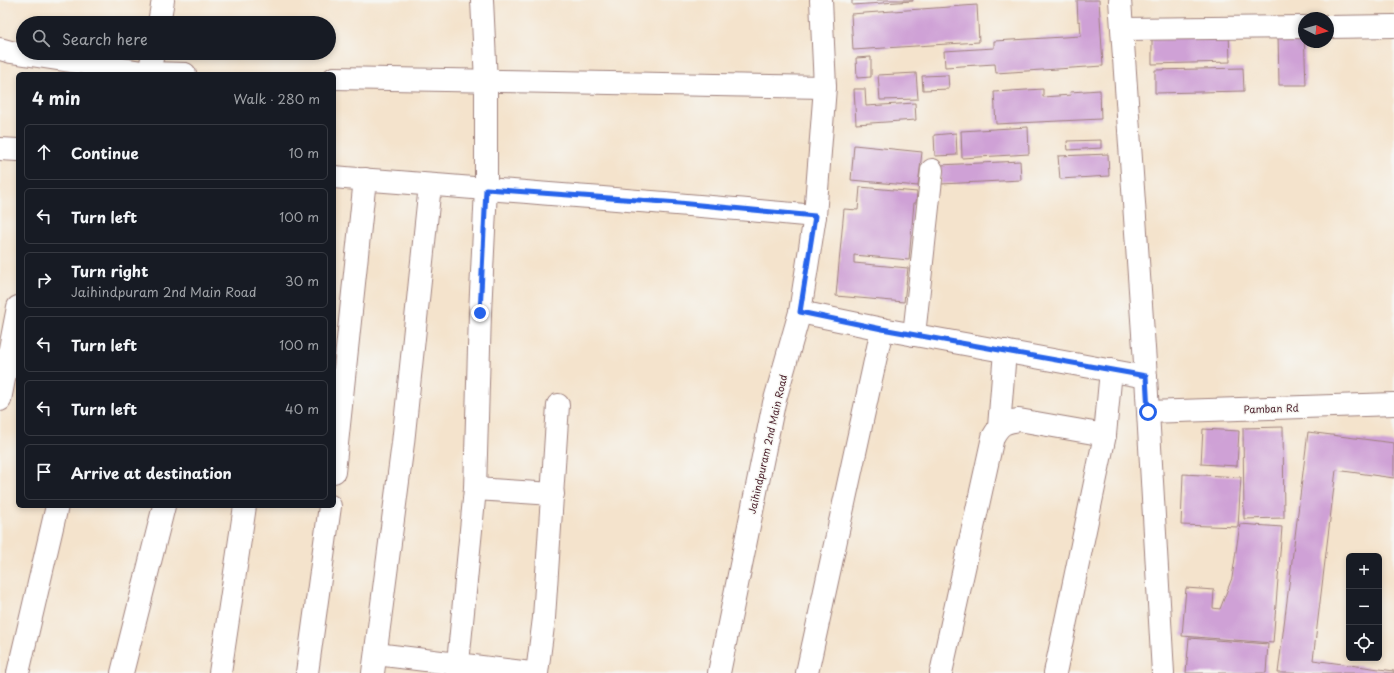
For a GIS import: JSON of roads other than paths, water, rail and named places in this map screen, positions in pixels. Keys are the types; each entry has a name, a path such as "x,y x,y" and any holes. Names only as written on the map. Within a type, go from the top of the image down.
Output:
{"street":[{"path":"160,16 163,0"},
{"path":"458,669 476,489 486,189 486,82 482,0"},
{"name":"Jaihindpuram 2nd Main Road","path":"719,673 774,403 800,312 815,216 825,88 821,0"},
{"path":"1120,0 1146,376 1163,673"},
{"path":"1334,27 1394,26"},
{"path":"1123,28 1298,27"},
{"path":"0,49 16,53"},
{"path":"86,60 151,67 175,72"},
{"path":"336,78 825,88"},
{"path":"0,149 16,150"},
{"path":"914,335 932,170"},
{"path":"336,177 687,204 815,216"},
{"path":"336,453 365,179"},
{"path":"430,184 403,443 374,664 531,673"},
{"path":"800,312 914,335 1146,376"},
{"path":"0,400 16,317"},
{"path":"807,673 882,329"},
{"path":"940,673 993,437 999,427 1005,351"},
{"path":"1055,673 1105,435 1111,370"},
{"name":"Pamban Rd","path":"1148,412 1394,404"},
{"path":"537,673 544,618 558,405"},
{"path":"999,427 1008,422 1019,420 1105,435"},
{"path":"476,489 552,494"},
{"path":"18,673 57,508"},
{"path":"122,673 163,508"},
{"path":"220,673 245,508"},
{"path":"307,673 330,508"}]}
